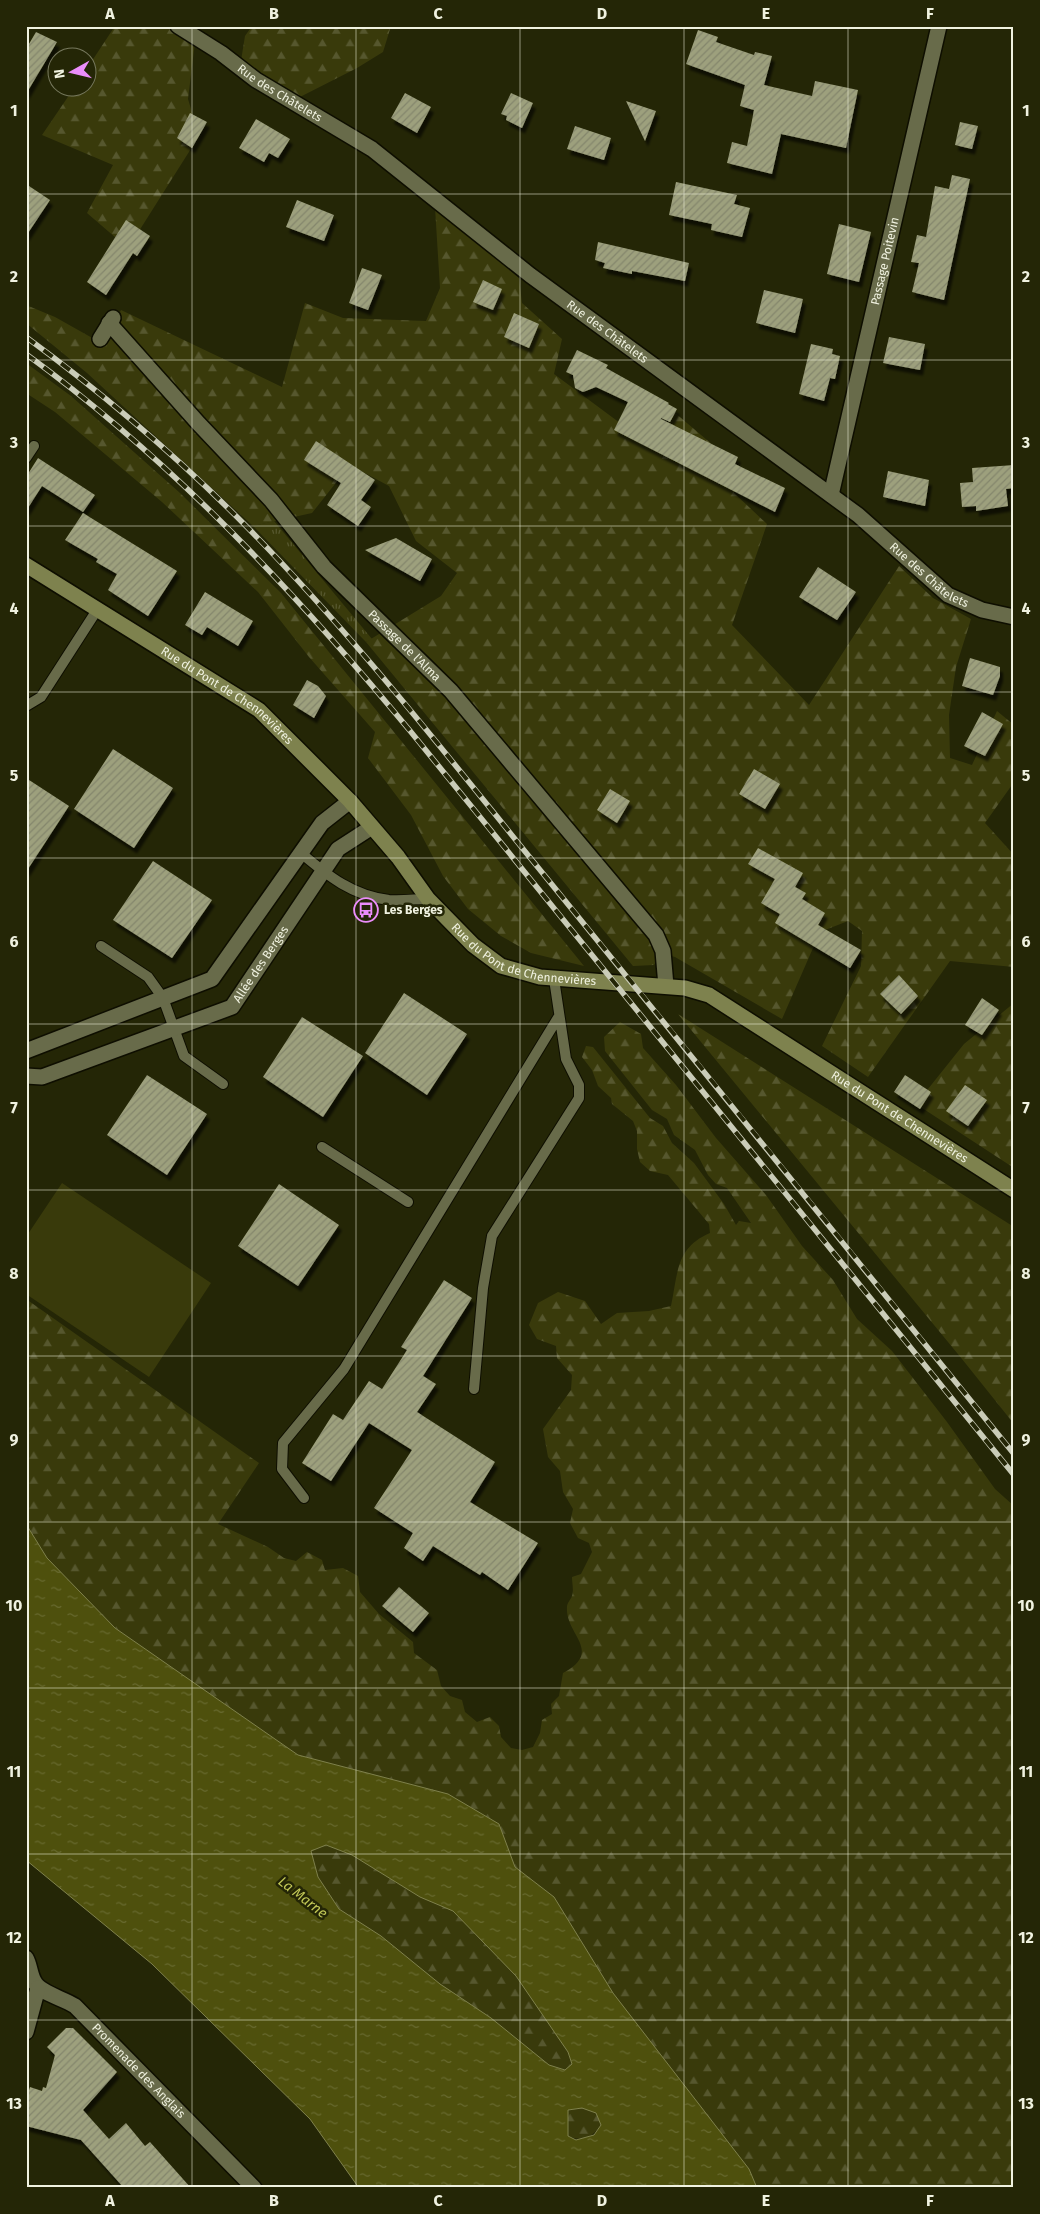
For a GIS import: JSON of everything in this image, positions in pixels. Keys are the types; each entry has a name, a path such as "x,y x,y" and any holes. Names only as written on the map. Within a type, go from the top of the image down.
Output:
{"main road":[{"name":"Rue du Pont de Chennevières","path":"26,565 258,710 350,801 398,857 428,899 473,945 502,966 540,978 666,986 685,988 709,995 1014,1190"}],"street":[{"name":"Rue des Châtelets","path":"178,26 205,33 256,80 372,149 538,281 831,495 880,533 911,564 948,595 982,610 1014,617"},
{"name":"Passage Poitevin","path":"831,495 939,26"},
{"name":"Passage de l'Alma","path":"104,330 199,424 271,500 324,567 451,691 656,935 663,951 666,986"},
{"path":"26,1051 212,979 322,823 350,801"},
{"name":"Allée des Berges","path":"26,1076 42,1077 232,1007 338,849 372,827"},
{"path":"26,1958 38,1988 26,2032"},
{"name":"Promenade des Anglais","path":"38,1988 63,1998 75,2006 254,2188"}],"lane":[{"path":"26,458 34,446"},
{"path":"26,706 41,697 97,610"},
{"path":"301,854 342,885 355,891 389,900 428,899"},
{"path":"101,946 148,977 163,998 184,1056 223,1084"},
{"path":"474,1389 483,1288 492,1236 579,1098 579,1085 566,1058 554,979"},
{"path":"304,1498 282,1469 283,1443 344,1369 559,1016"},
{"path":"322,1147 408,1202"}],"green space":[{"path":"115,26 197,26 188,99 199,136 139,231 123,244 87,213 113,165 42,135 67,98 98,98 98,52"},
{"path":"252,26 391,26 383,52 357,68 294,100 240,67 245,36"},
{"path":"435,207 519,278 522,303 562,339 554,374 655,449 674,412 721,452 733,466 734,493 767,524 732,625 809,705 899,566 933,598 971,619 956,667 949,715 950,758 972,765 997,711 1014,725 1014,782 985,823 1014,855 1014,967 950,961 868,1077 822,1046 861,966 862,931 848,921 820,932 782,1019 675,957 661,953 654,965 633,966 366,642 441,596 457,573 416,541 389,486 350,465 312,513 253,526 87,373 26,323 26,305 55,317 103,344 121,310 282,387 305,303 343,318 426,321 440,288"},
{"path":"26,363 71,396 180,493 281,593 584,966 531,953 501,936 468,909 443,876 411,815 368,758 375,732 309,657 258,592 162,502 55,412 26,393"},
{"path":"274,521 372,639 366,642 253,526"},
{"path":"1014,1003 1014,1168 916,1104 964,1044"},
{"path":"678,1014 1014,1227 1014,1424 962,1359"},
{"path":"620,1022 641,1034 643,1048 676,1085 716,1138 766,1195 802,1246 833,1280 857,1319 892,1351 947,1422 995,1489 1014,1506 1014,2188 757,2188 749,2169 606,1986 554,1897 515,1867 499,1824 448,1794 298,1755 115,1628 47,1558 26,1524 26,1299 259,1463 218,1524 268,1547 284,1558 296,1561 307,1552 322,1560 325,1570 343,1568 358,1576 360,1592 379,1614 413,1642 414,1653 437,1670 441,1686 450,1696 462,1700 465,1712 477,1722 490,1717 499,1726 501,1737 511,1748 522,1750 533,1747 540,1733 542,1720 552,1714 551,1704 559,1696 563,1673 575,1665 581,1657 580,1642 571,1626 567,1607 573,1594 572,1577 581,1574 592,1552 589,1543 578,1538 570,1523 573,1509 563,1492 560,1471 548,1457 543,1429 571,1390 572,1375 557,1358 556,1346 537,1339 529,1325 538,1303 558,1292 585,1301 601,1324 617,1313 649,1311 671,1306 677,1273 684,1254 690,1246 710,1233 709,1224 668,1175 650,1171 640,1162 637,1149 637,1131 633,1121 612,1104 611,1098 598,1086 592,1070 582,1057 586,1046 593,1047 650,1118 663,1126 672,1143 694,1163 724,1204 736,1225 739,1221 751,1223 727,1188 716,1184 708,1175 695,1150 674,1135 667,1119 652,1110 605,1051 604,1037"},
{"path":"62,1183 211,1283 149,1377 26,1294 26,1237"},
{"path":"326,1845 352,1855 420,1897 453,1911 517,1976 568,2052 572,2064 566,2070 549,2065 491,2018 440,1984 381,1936 339,1909 318,1877 311,1850"},
{"path":"582,2108 596,2113 601,2125 594,2133 587,2137 573,2138 568,2136 568,2110"}],"water":[{"name":"La Marne","path":"26,1524 47,1558 115,1628 298,1755 448,1794 499,1824 515,1867 554,1897 613,1993 749,2169 757,2188 359,2188 310,2119 152,1964 26,1860","holes":["326,1845 352,1855 420,1897 453,1911 516,1976 568,2052 572,2064 565,2070 549,2065 491,2018 440,1984 381,1936 339,1909 318,1877 311,1851","582,2108 596,2113 601,2125 594,2135 576,2140 568,2136 568,2110"]}],"building":[{"path":"698,30 718,37 716,42 754,55 755,52 772,56 764,85 812,96 815,81 858,90 846,148 781,134 772,174 727,163 732,142 747,146 754,110 740,106 745,85 686,64"},
{"path":"36,32 57,42 53,48 48,48 48,57 26,94 26,49"},
{"path":"405,93 431,107 417,133 391,118"},
{"path":"511,93 533,103 522,128 506,120 507,116 501,114"},
{"path":"626,101 656,111 645,141"},
{"path":"190,113 207,122 192,148 177,138"},
{"path":"256,119 290,139 278,158 269,153 264,162 239,148"},
{"path":"960,122 978,126 972,149 955,145"},
{"path":"575,126 611,138 604,160 567,149"},
{"path":"952,175 970,179 944,300 912,292 919,263 911,262 917,235 926,237 935,186 949,189"},
{"path":"676,182 737,195 734,204 750,208 742,237 711,230 712,224 669,215"},
{"path":"26,184 50,200 26,236"},
{"path":"297,200 334,215 324,241 286,227"},
{"path":"126,220 150,236 137,256 133,253 106,295 87,282"},
{"path":"839,224 871,232 859,282 827,274"},
{"path":"598,242 689,263 685,281 632,271 632,274 603,268 605,263 595,260"},
{"path":"362,268 382,275 368,310 349,303"},
{"path":"483,280 502,289 493,310 473,302"},
{"path":"764,290 803,299 795,333 756,323"},
{"path":"514,313 539,324 529,348 504,337"},
{"path":"889,337 925,344 920,370 883,363"},
{"path":"811,344 833,349 832,354 840,356 835,379 830,378 824,401 799,394"},
{"path":"577,350 608,365 606,368 677,409 670,422 661,419 738,457 735,464 785,488 775,512 614,430 628,402 596,387 583,392 575,388 573,375 566,372"},
{"path":"316,441 375,480 361,500 371,507 358,526 327,505 341,483 304,460"},
{"path":"38,458 95,495 83,512 42,486 26,511 26,477"},
{"path":"1014,465 1014,488 1006,489 1008,506 976,511 976,506 962,507 960,483 973,482 972,468"},
{"path":"888,471 929,480 925,506 883,497"},
{"path":"83,513 177,571 148,616 108,590 117,574 96,562 98,559 65,540"},
{"path":"396,538 432,559 420,581 365,550"},
{"path":"818,567 856,592 837,620 799,597"},
{"path":"205,592 253,621 238,646 207,627 202,635 185,625"},
{"path":"970,658 1000,667 1000,676 993,695 962,686"},
{"path":"307,680 318,686 326,696 314,718 293,705"},
{"path":"982,712 1003,724 985,756 964,746"},
{"path":"113,749 173,788 134,848 74,809"},
{"path":"754,769 780,784 765,809 739,794"},
{"path":"26,778 69,806 26,872"},
{"path":"610,789 630,801 617,823 597,810"},
{"path":"758,848 803,873 795,887 806,893 802,899 825,913 818,925 861,950 850,968 775,923 780,914 761,903 775,879 748,864"},
{"path":"153,861 212,900 172,958 113,920"},
{"path":"899,975 918,996 901,1014 880,994"},
{"path":"404,993 467,1034 427,1095 365,1053"},
{"path":"982,998 999,1010 982,1035 965,1025"},
{"path":"302,1017 363,1056 323,1117 263,1077"},
{"path":"147,1075 207,1114 167,1175 107,1135"},
{"path":"905,1075 931,1092 920,1109 894,1092"},
{"path":"965,1085 987,1100 968,1126 946,1111"},
{"path":"279,1184 339,1225 298,1286 238,1246"},
{"path":"444,1280 472,1298 423,1376 436,1384 417,1412 495,1462 470,1502 538,1543 508,1590 482,1572 480,1575 433,1546 423,1561 404,1548 413,1533 374,1508 412,1450 369,1423 331,1481 302,1463 333,1414 343,1420 369,1381 382,1389 407,1350 401,1347"},
{"path":"399,1587 429,1613 413,1632 382,1606"},
{"path":"66,2028 73,2028 117,2072 83,2110 109,2139 126,2123 145,2146 150,2142 191,2188 124,2188 81,2140 26,2126 26,2100 30,2087 42,2091 43,2087 46,2088 55,2055 47,2047"}],"railway":[{"path":"26,337 113,405 169,453 222,502 288,569 364,655 437,743 1014,1454"},
{"path":"26,354 80,395 182,484 230,531 323,629 411,732 1014,1475"}],"place":[{"name":"Les Berges","path":"366,910"}]}
